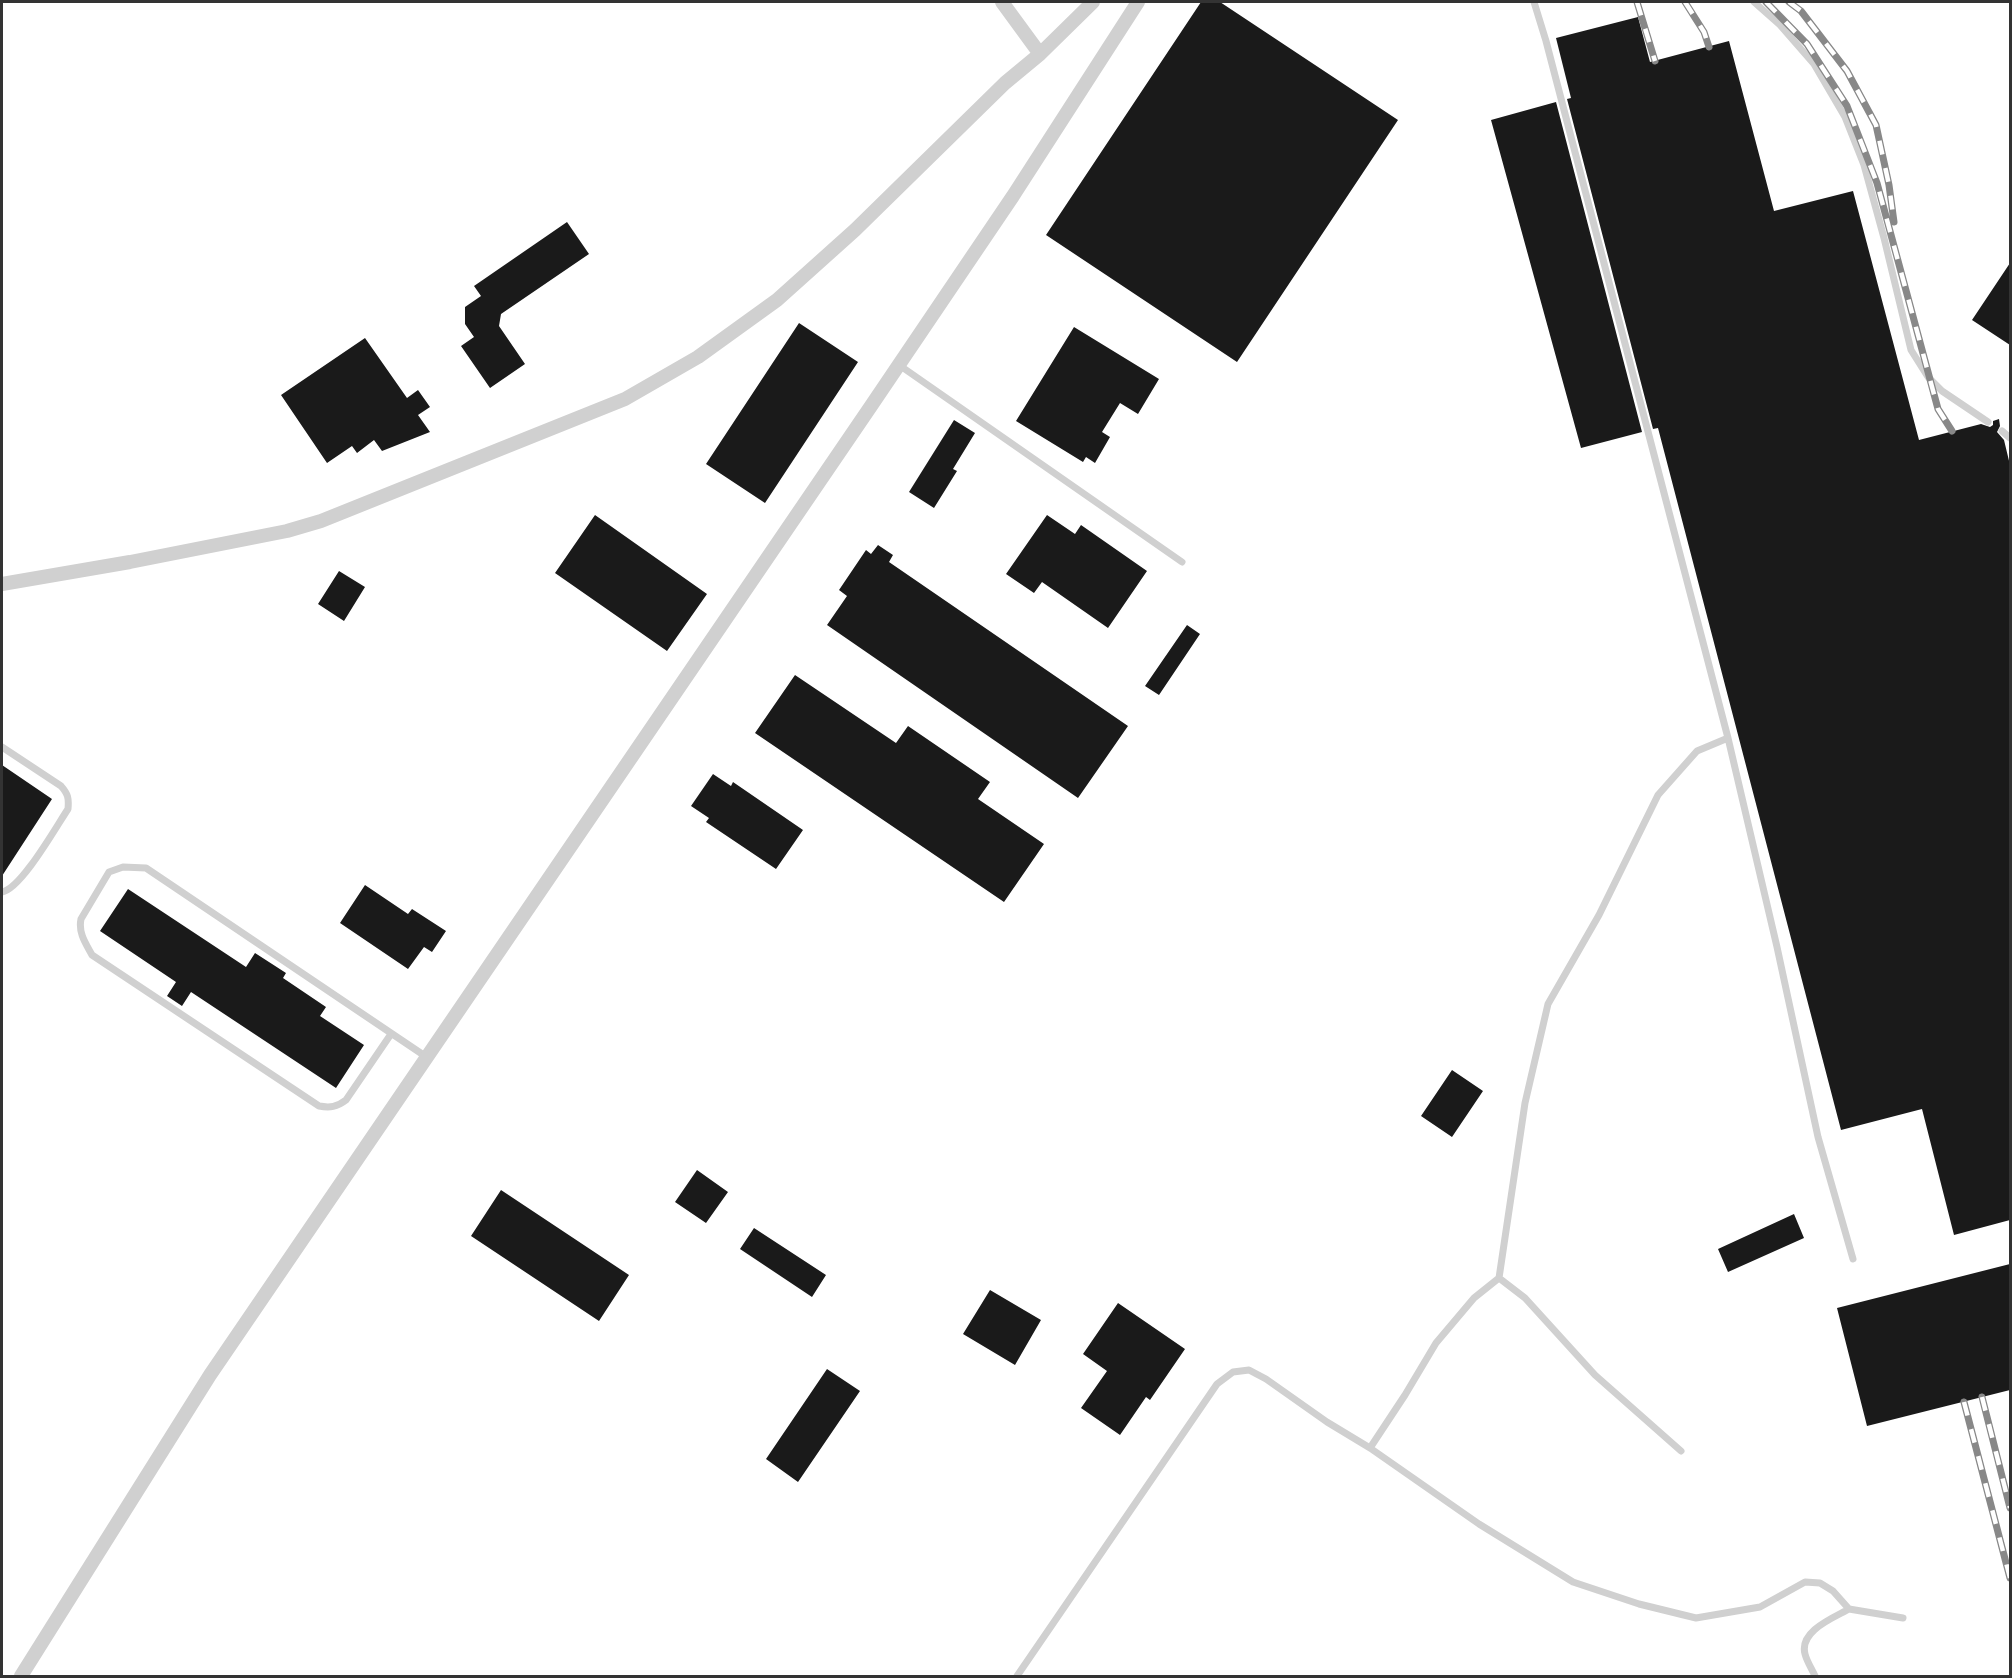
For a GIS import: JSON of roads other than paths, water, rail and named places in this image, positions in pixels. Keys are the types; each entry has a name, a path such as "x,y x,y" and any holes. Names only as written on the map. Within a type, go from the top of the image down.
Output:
{"street":[{"path":"1002,2 1040,54"},
{"path":"2,584 164,556 287,531 321,521 625,399 698,357 777,300 855,230 1005,83 1040,54 1093,2"},
{"path":"21,1677 210,1375 899,365 1013,196 1138,2"}],"lane":[{"path":"1534,2 1728,738 1777,947 1818,1137 1853,1259"},
{"path":"1754,2 1780,25 1814,64 1845,117 1870,186 1893,270 1911,350 1935,384 1988,422"},
{"path":"899,365 1182,562"},
{"path":"2002,432 2010,438"},
{"path":"1371,1448 1436,1343 1474,1298 1498,1278 1525,1102 1548,1004 1599,915 1658,795 1697,751 1728,738"},
{"path":"2,747 61,786 68,794 69,802 68,809 26,872 14,885 2,892"},
{"path":"391,1034 346,1100 339,1106 330,1108 319,1106 92,955 81,934 81,920 109,872 123,867 146,868 428,1058"},
{"path":"1498,1278 1525,1298 1594,1376 1681,1451"},
{"path":"1017,1677 1217,1384 1233,1372 1249,1370 1371,1448 1479,1524 1573,1581 1638,1604 1696,1618 1760,1607 1805,1582 1820,1583 1833,1591 1849,1609 1903,1618"},
{"path":"1815,1677 1804,1652 1806,1639 1816,1628 1849,1609"}],"railway":[{"path":"1637,2 1655,61"},
{"path":"1685,2 1704,32 1709,47"},
{"path":"1766,2 1807,44 1847,106 1877,183 1938,409 1952,431"},
{"path":"1789,2 1801,11 1847,71 1876,125 1889,185 1894,222"},
{"path":"1982,1397 2010,1508"},
{"path":"1964,1402 2010,1578"}]}
